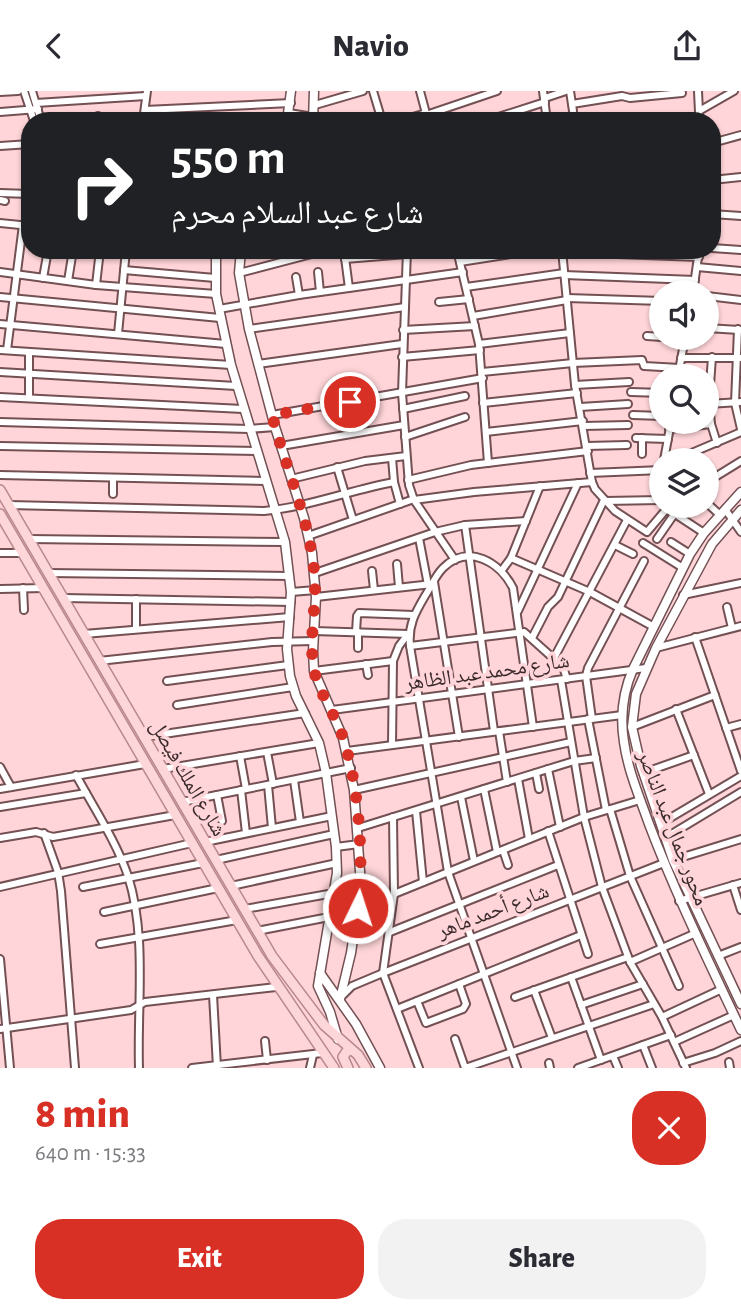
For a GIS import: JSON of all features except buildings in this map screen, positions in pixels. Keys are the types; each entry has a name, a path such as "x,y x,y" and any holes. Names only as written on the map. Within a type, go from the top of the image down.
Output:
{"main road":[{"name":"شارع الملك فيصل","path":"0,490 257,930 299,994 366,1068"},
{"name":"شارع الملك فيصل","path":"0,514 276,986 318,1054 334,1068"},
{"path":"95,678 103,677 105,670"},
{"path":"106,695 109,688 115,687"},
{"path":"348,1068 343,1057 347,1051 352,1050"}],"street":[{"path":"0,92 18,91"},
{"path":"24,91 37,112"},
{"path":"32,91 35,112"},
{"path":"289,112 290,91"},
{"path":"314,91 314,112"},
{"path":"315,105 363,91"},
{"path":"373,91 379,112"},
{"path":"421,91 426,112"},
{"path":"438,112 497,91"},
{"path":"508,112 544,97 568,91 573,108 622,96 630,98 682,93"},
{"path":"698,91 700,112"},
{"path":"705,112 734,91"},
{"path":"0,112 146,94 145,110 291,103"},
{"path":"721,141 741,135"},
{"path":"0,146 21,145"},
{"path":"721,179 741,177"},
{"path":"0,193 21,194"},
{"path":"721,215 741,216"},
{"path":"0,224 21,225"},
{"path":"721,249 741,250"},
{"path":"21,255 4,350 231,365"},
{"path":"43,278 46,259"},
{"path":"68,281 72,259"},
{"path":"96,285 99,259"},
{"path":"118,334 126,259"},
{"path":"216,259 219,313 236,386 285,542 291,597 288,665 293,687 319,743 326,773 337,863 318,989 330,1012 338,1039"},
{"path":"240,259 239,273 249,329 275,427 309,536 316,594 314,671 347,751 354,790 360,897 348,971 340,999"},
{"path":"239,273 293,259"},
{"path":"345,259 349,288"},
{"path":"407,259 402,393 408,480 414,500 455,559"},
{"path":"459,259 479,347 488,463"},
{"path":"460,262 479,259"},
{"path":"563,259 575,385 592,482 604,500 627,520 647,532 656,518"},
{"path":"466,286 564,274 695,280 698,259"},
{"path":"697,267 741,271"},
{"path":"124,270 215,278"},
{"path":"0,272 96,285 216,294"},
{"path":"318,272 320,292"},
{"path":"0,297 120,309 219,313 244,305 299,295 463,272"},
{"path":"296,277 299,295"},
{"path":"719,297 741,300"},
{"path":"439,302 469,299"},
{"path":"473,316 567,299 649,301"},
{"path":"249,329 405,307"},
{"path":"0,324 226,344"},
{"path":"403,330 475,325"},
{"path":"704,448 741,431 738,403 739,330 719,329"},
{"path":"402,357 570,333"},
{"path":"258,364 402,344"},
{"path":"680,364 683,350"},
{"path":"29,352 29,397"},
{"path":"712,357 712,364"},
{"path":"681,358 739,358"},
{"path":"272,415 402,393 482,375 573,363 642,360 644,366 649,366"},
{"path":"0,372 236,386"},
{"path":"575,385 629,382"},
{"path":"631,392 649,393"},
{"path":"483,403 577,393"},
{"path":"403,409 465,396"},
{"path":"0,397 243,409"},
{"path":"719,404 738,403"},
{"path":"580,407 628,404"},
{"path":"632,415 649,416"},
{"path":"405,437 465,417"},
{"path":"0,422 249,429 275,427"},
{"path":"486,432 583,424 628,425"},
{"path":"281,446 404,425"},
{"path":"666,448 669,434"},
{"path":"714,434 717,443"},
{"path":"642,454 639,438 668,439"},
{"path":"408,480 488,463 627,445"},
{"path":"0,446 256,451"},
{"path":"291,479 337,467 407,456"},
{"path":"392,458 394,482 400,504"},
{"path":"719,475 741,461"},
{"path":"337,467 353,520"},
{"path":"590,473 649,471"},
{"path":"0,475 266,481"},
{"path":"113,478 113,494"},
{"path":"9,505 244,511 300,505 344,492 394,482"},
{"path":"309,536 414,500 592,482"},
{"path":"517,613 578,483"},
{"path":"502,570 511,558 540,486"},
{"name":"محور جمال عبد الناصر","path":"740,495 704,533 690,554 627,683 622,715 626,754 640,800 668,861 739,993 741,1004"},
{"path":"604,500 649,503"},
{"path":"532,638 548,607 558,597 604,500"},
{"path":"719,510 733,520 741,532"},
{"name":"محور جمال عبد الناصر","path":"741,510 712,544 656,648 636,694 632,727 643,773 665,838 679,901 741,1030"},
{"path":"657,539 672,518"},
{"path":"682,518 704,533"},
{"path":"554,658 627,520"},
{"path":"315,573 435,532 465,525 526,521"},
{"path":"465,525 487,690 508,782"},
{"path":"419,538 443,642 458,737"},
{"path":"28,539 285,542"},
{"path":"671,542 690,554"},
{"path":"643,543 683,568"},
{"path":"615,545 633,554"},
{"path":"0,553 22,553"},
{"path":"392,745 393,661 399,646 431,584 443,568 455,559 469,557 487,561 502,570 513,588 533,727"},
{"path":"511,558 566,580 654,627"},
{"path":"644,561 586,675 596,758 608,810 630,876 679,986"},
{"path":"397,564 399,587"},
{"path":"372,571 374,590"},
{"path":"48,573 289,576"},
{"path":"672,589 683,595 741,583"},
{"path":"63,599 291,597 431,584"},
{"path":"23,588 24,610"},
{"path":"0,589 43,588"},
{"path":"136,599 136,629"},
{"path":"727,607 732,628"},
{"path":"358,648 359,613 414,615"},
{"path":"84,634 290,617"},
{"path":"656,648 741,627"},
{"path":"99,661 357,632 408,633"},
{"path":"408,633 448,872 517,1068"},
{"path":"410,646 526,633 563,667 567,722 584,817 601,887 629,959 662,1017 684,1065 741,1041"},
{"path":"660,824 741,773 695,637"},
{"path":"314,671 393,661"},
{"path":"366,664 368,675"},
{"path":"167,681 288,665"},
{"name":"شارع محمد عبد الظاهر","path":"332,710 646,668"},
{"path":"177,705 293,687"},
{"path":"632,727 715,695"},
{"path":"676,709 709,794"},
{"path":"144,737 305,713"},
{"path":"347,751 622,715"},
{"path":"726,728 741,724"},
{"path":"163,769 319,743"},
{"path":"354,790 571,743"},
{"path":"267,752 272,828"},
{"path":"643,773 694,755"},
{"path":"240,756 246,833"},
{"path":"358,828 574,761 596,758"},
{"path":"0,789 145,764"},
{"path":"182,802 351,768"},
{"path":"548,769 560,827"},
{"path":"1,770 11,787"},
{"path":"536,773 540,789"},
{"path":"76,775 122,859 135,905 139,939 139,1068"},
{"path":"518,779 529,839"},
{"path":"294,780 300,822"},
{"path":"484,789 500,851 509,865"},
{"path":"665,838 741,792"},
{"path":"0,807 86,793"},
{"path":"217,795 222,821"},
{"path":"461,797 474,861"},
{"path":"394,894 584,817 640,800"},
{"path":"416,811 423,882"},
{"path":"0,838 36,832 53,837 176,815"},
{"path":"205,842 332,815"},
{"path":"393,817 394,894 383,973 419,1068"},
{"path":"548,831 588,954"},
{"path":"44,833 58,873 75,1068"},
{"path":"216,860 334,834"},
{"name":"شارع أحمد ماهر","path":"340,999 352,986 383,973 668,861 741,839"},
{"path":"0,887 192,843"},
{"path":"336,847 359,843"},
{"path":"82,887 203,863"},
{"path":"231,886 337,863"},
{"path":"390,932 558,865"},
{"path":"679,901 741,883"},
{"path":"733,885 741,910"},
{"path":"104,912 218,888"},
{"path":"245,909 334,893"},
{"path":"257,930 329,917"},
{"path":"100,944 237,920"},
{"path":"515,997 661,949 696,933"},
{"path":"397,1009 582,935"},
{"path":"718,956 741,947"},
{"path":"0,959 3,1028 10,1068"},
{"path":"320,972 340,999 380,1068"},
{"path":"571,977 601,1060"},
{"path":"581,1005 643,983"},
{"path":"416,1001 426,1023 463,1009 466,1004 458,984"},
{"path":"3,1028 131,1010 145,1002 276,986"},
{"path":"662,1017 722,989"},
{"path":"534,991 552,1038"},
{"path":"213,995 217,1067"},
{"path":"455,1039 465,1068 654,1004"},
{"path":"581,1067 734,1015"},
{"path":"265,1041 267,1060"},
{"path":"643,1045 652,1068"},
{"path":"192,1068 318,1054"},
{"path":"310,1068 318,1054"},
{"path":"613,1056 618,1068"}],"route":[{"path":"350,402 272,415 312,552 316,597 314,671 338,724 351,768 361,868 358,908"}]}
